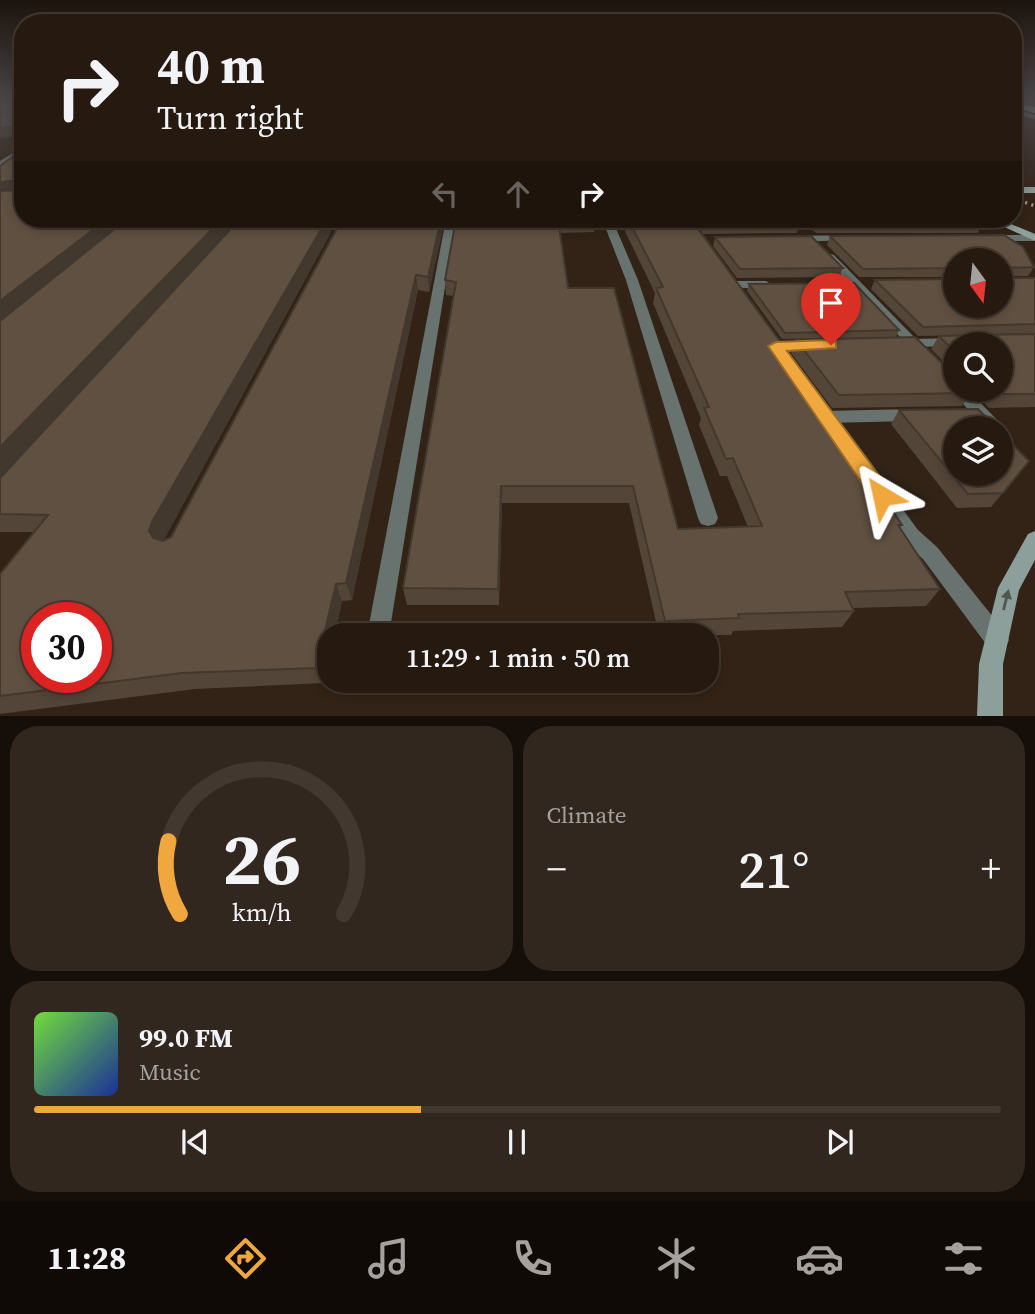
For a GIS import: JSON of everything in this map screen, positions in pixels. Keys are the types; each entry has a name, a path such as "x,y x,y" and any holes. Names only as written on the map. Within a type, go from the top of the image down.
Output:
{"main road":[{"path":"1012,228 1035,238"},
{"path":"990,716 991,663 1009,588 1035,540"}],"street":[{"path":"380,623 449,228"},
{"path":"611,228 632,280 708,518"},
{"path":"786,239 806,233 853,238"},
{"path":"806,233 930,360"},
{"path":"978,238 1035,238"},
{"path":"747,305 729,279 774,285"},
{"path":"842,284 881,284"},
{"path":"790,367 772,341 831,345"},
{"path":"886,344 943,342"},
{"path":"970,402 981,414"},
{"path":"841,439 821,412 929,415"},
{"path":"955,414 981,414"},
{"path":"880,493 911,536 930,552 997,640"}],"building":[{"path":"14,156 14,180 0,182 0,166"},
{"path":"14,190 14,228 95,228 0,301 0,191"},
{"path":"116,228 213,228 0,447 0,321"},
{"path":"232,228 322,228 152,522 149,531 153,538 163,541 171,537 337,228 439,228 428,277 416,275 346,583 336,584 327,623 317,623 316,668 182,673 112,682 112,602 21,602 21,693 24,693 0,696 0,574 48,515 0,514 0,478"},
{"path":"454,228 559,228 568,288 614,288 678,529 762,526 733,458 726,459 704,408 709,407 656,288 663,287 633,228 697,228 819,395 816,396 902,525 898,525 940,589 845,592 854,611 738,614 739,618 665,621 633,486 501,486 498,589 403,588 456,282 445,280"},
{"path":"1004,235 1023,247 1034,267 1013,268 1013,248 943,248 943,268 863,269 830,236"},
{"path":"811,236 843,268 740,269 715,237"},
{"path":"1013,278 1035,278 1035,324 923,327 875,280 943,279 943,318 1013,318"},
{"path":"854,283 899,330 785,333 749,284"},
{"path":"1013,334 1035,335 1035,394 1013,394"},
{"path":"915,337 943,364 943,393 839,395 796,340"},
{"path":"978,409 985,416 943,416 943,464 899,410"},
{"path":"1013,445 1029,461 1013,481"},
{"path":"961,486 1009,486 1003,493 968,494"}],"railway":[{"path":"1022,187 1035,192"},
{"path":"1022,201 1035,206"}],"route":[{"path":"831,345 776,346 882,496"}]}
